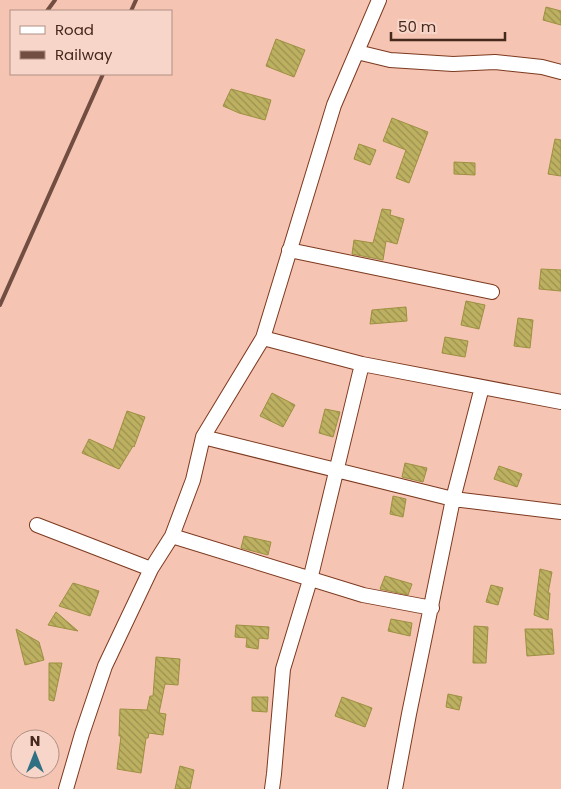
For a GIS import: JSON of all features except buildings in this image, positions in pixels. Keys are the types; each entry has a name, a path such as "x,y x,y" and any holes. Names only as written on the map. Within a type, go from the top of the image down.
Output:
{"street":[{"path":"66,789 105,666 151,569 172,536 194,480 203,437 263,338 334,105 379,0"},
{"path":"357,52 398,60 453,64 495,62 561,72"},
{"path":"289,250 492,292"},
{"path":"263,338 362,364 561,402"},
{"path":"272,789 283,669 310,580 338,471 362,364"},
{"path":"395,789 453,499 482,387"},
{"path":"203,437 453,499 561,512"},
{"path":"37,525 151,569"},
{"path":"172,536 363,595 432,608"}],"railway":[{"path":"48,10 55,0"},
{"path":"131,10 136,0"},
{"path":"0,305 103,75"}]}
